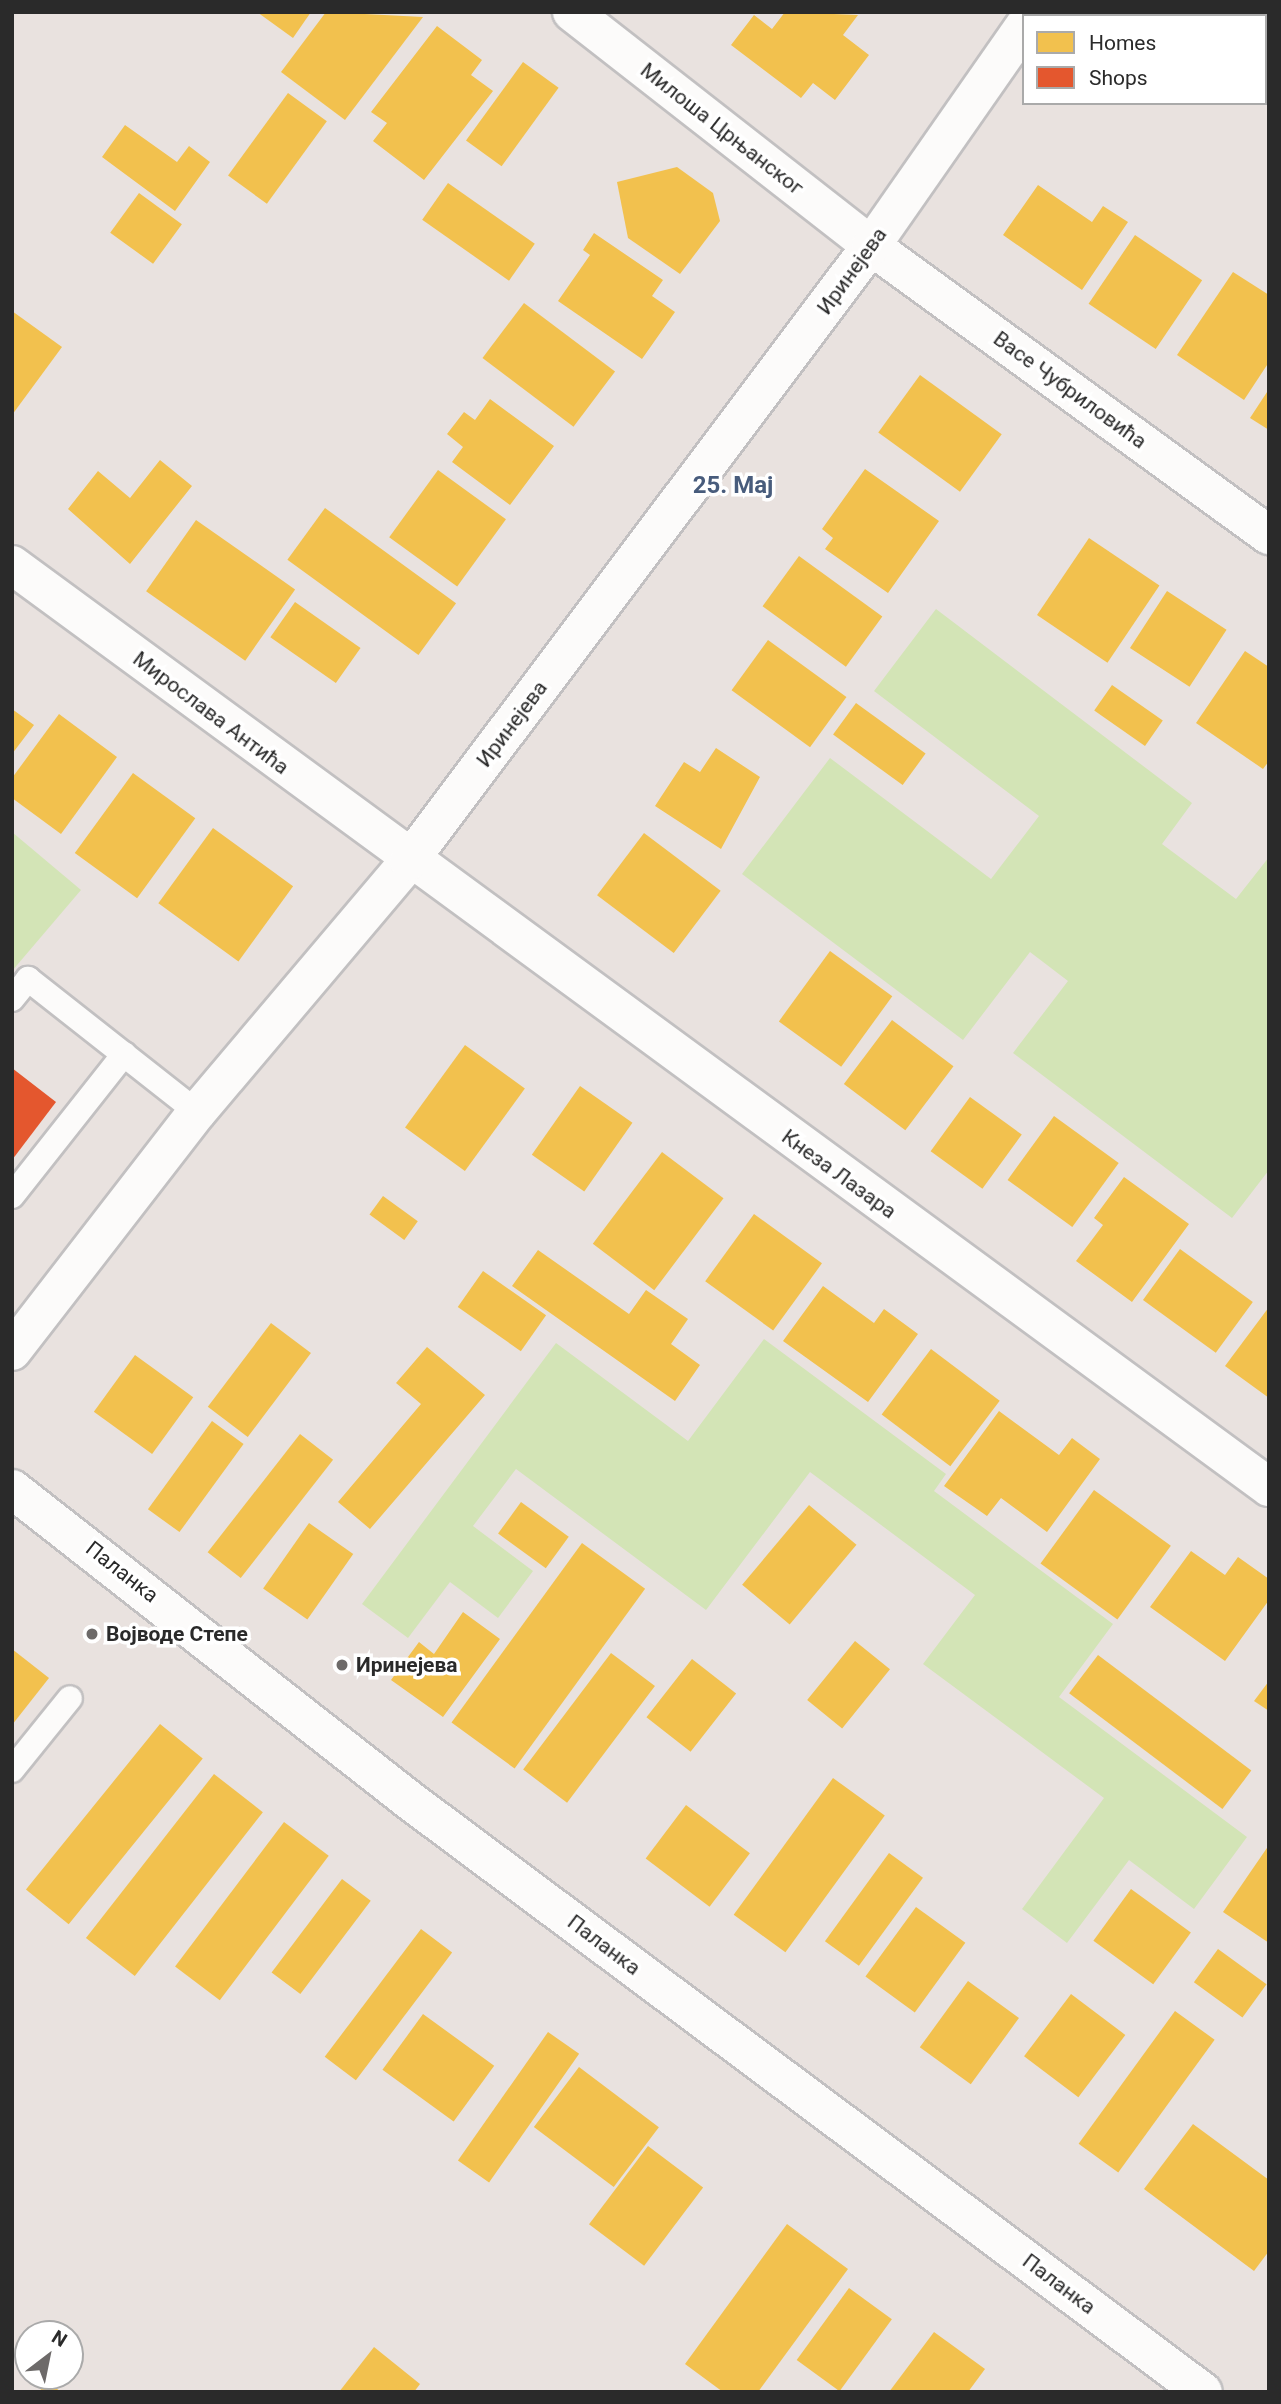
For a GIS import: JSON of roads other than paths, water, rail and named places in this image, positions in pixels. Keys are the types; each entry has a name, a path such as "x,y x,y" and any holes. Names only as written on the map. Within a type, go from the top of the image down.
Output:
{"street":[{"name":"Милоша Црњанског","path":"572,12 871,246"},
{"name":"Иринејева","path":"12,1351 197,1112 409,861 871,246 1022,30"},
{"name":"Иринејева","path":"988,79 1022,52"},
{"name":"Васе Чубриловића","path":"871,246 1269,535"},
{"name":"Мирослава Антића","path":"12,565 409,861"},
{"name":"Кнеза Лазара","path":"409,861 1269,1488"},
{"name":"Паланка","path":"12,1489 409,1800 1203,2392"}],"lane":[{"path":"12,999 28,979 197,1112"},
{"path":"12,1196 124,1054"},
{"path":"12,1770 70,1698"}],"place":[{"name":"Војводе Степе","path":"92,1634"},
{"name":"Иринејева","path":"342,1665"}],"district":[{"name":"25. Мај","path":"733,486"}]}
